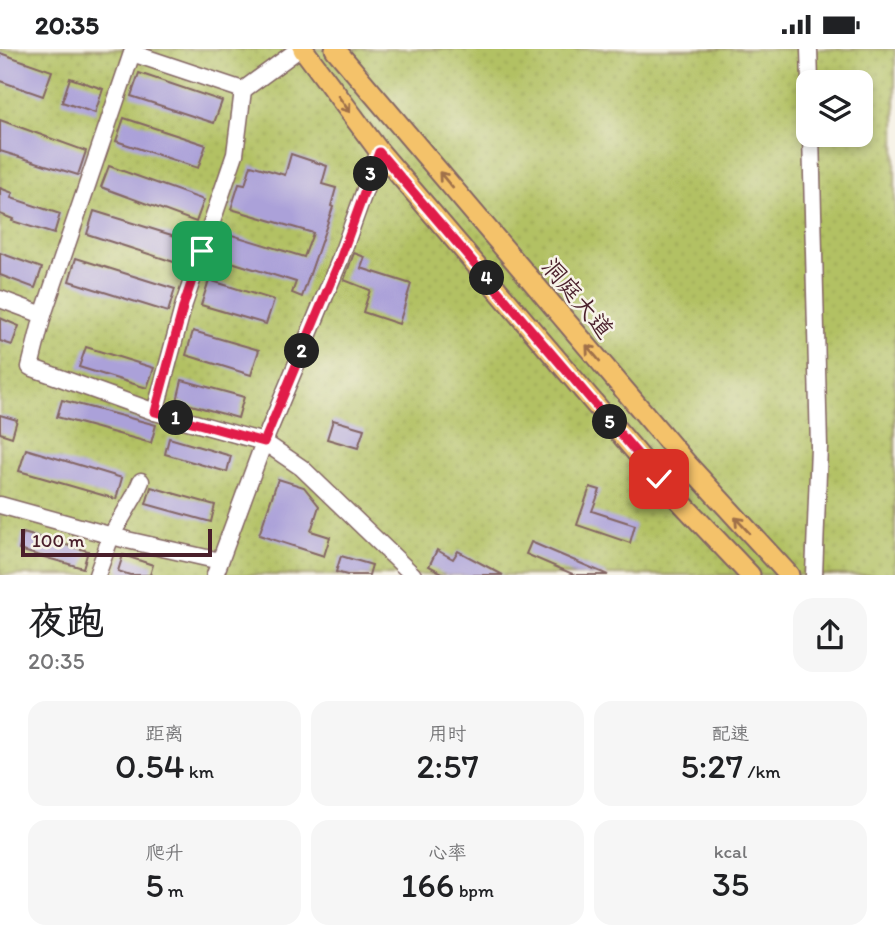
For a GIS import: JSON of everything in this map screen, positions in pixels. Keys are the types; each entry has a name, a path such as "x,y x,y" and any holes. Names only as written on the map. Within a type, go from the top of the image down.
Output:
{"main road":[{"path":"301,49 379,152 659,479 750,575"},
{"name":"洞庭大道","path":"335,49 688,465 789,575"}],"street":[{"path":"155,412 184,304 235,154 243,90 301,49"},
{"path":"809,49 810,70"},
{"path":"243,90 133,51 43,315 30,367 155,412 264,442 302,468 413,575"},
{"path":"811,147 819,447 814,575"},
{"path":"0,505 218,568 264,442 339,262 379,152"},
{"path":"0,299 43,315"},
{"path":"97,575 111,536 141,481"}],"green space":[{"path":"0,49 895,49 895,575 0,575"}],"building":[{"path":"0,53 52,71 43,96 0,81"},
{"path":"139,73 222,101 214,123 131,96"},
{"path":"70,78 103,89 95,113 62,102"},
{"path":"124,118 206,145 198,168 116,141"},
{"path":"0,120 86,151 78,175 0,151"},
{"path":"291,154 327,166 322,184 336,188 331,206 333,207 302,297 292,293 296,282 215,257 222,232 304,257 313,233 231,209 239,184 245,185 251,165 285,175"},
{"path":"109,166 204,200 196,222 101,187"},
{"path":"0,188 13,193 11,198 60,214 54,234 12,221 13,219 0,214"},
{"path":"94,211 191,241 183,265 87,234"},
{"path":"0,253 42,268 35,288 0,275"},
{"path":"354,253 365,257 361,268 411,284 399,324 363,312 370,290 344,280"},
{"path":"76,258 175,289 168,312 69,281"},
{"path":"209,280 274,300 266,324 201,305"},
{"path":"0,318 19,326 12,345 0,341"},
{"path":"193,331 259,350 251,375 186,355"},
{"path":"86,347 154,368 147,388 79,367"},
{"path":"182,380 244,397 238,418 177,401"},
{"path":"62,400 156,425 151,443 57,417"},
{"path":"0,415 17,420 12,437 0,433"},
{"path":"333,420 364,429 358,448 327,439"},
{"path":"169,438 231,456 227,472 165,454"},
{"path":"26,449 122,478 116,499 19,471"},
{"path":"278,479 304,487 319,506 311,531 330,537 324,556 259,535"},
{"path":"151,487 215,505 211,522 146,504"},
{"path":"590,487 600,490 592,511 635,525 630,543 577,525"},
{"path":"23,533 88,551 83,568 19,550"},
{"path":"531,542 608,575 575,575 526,554"},
{"path":"437,550 453,559 458,551 503,575 446,575 429,566"},
{"path":"123,555 153,565 150,575 130,575 118,571"},
{"path":"341,556 372,565 369,575 336,572"}],"route":[{"path":"202,251 184,304 155,412 264,442 339,262 379,152 659,479"}]}
